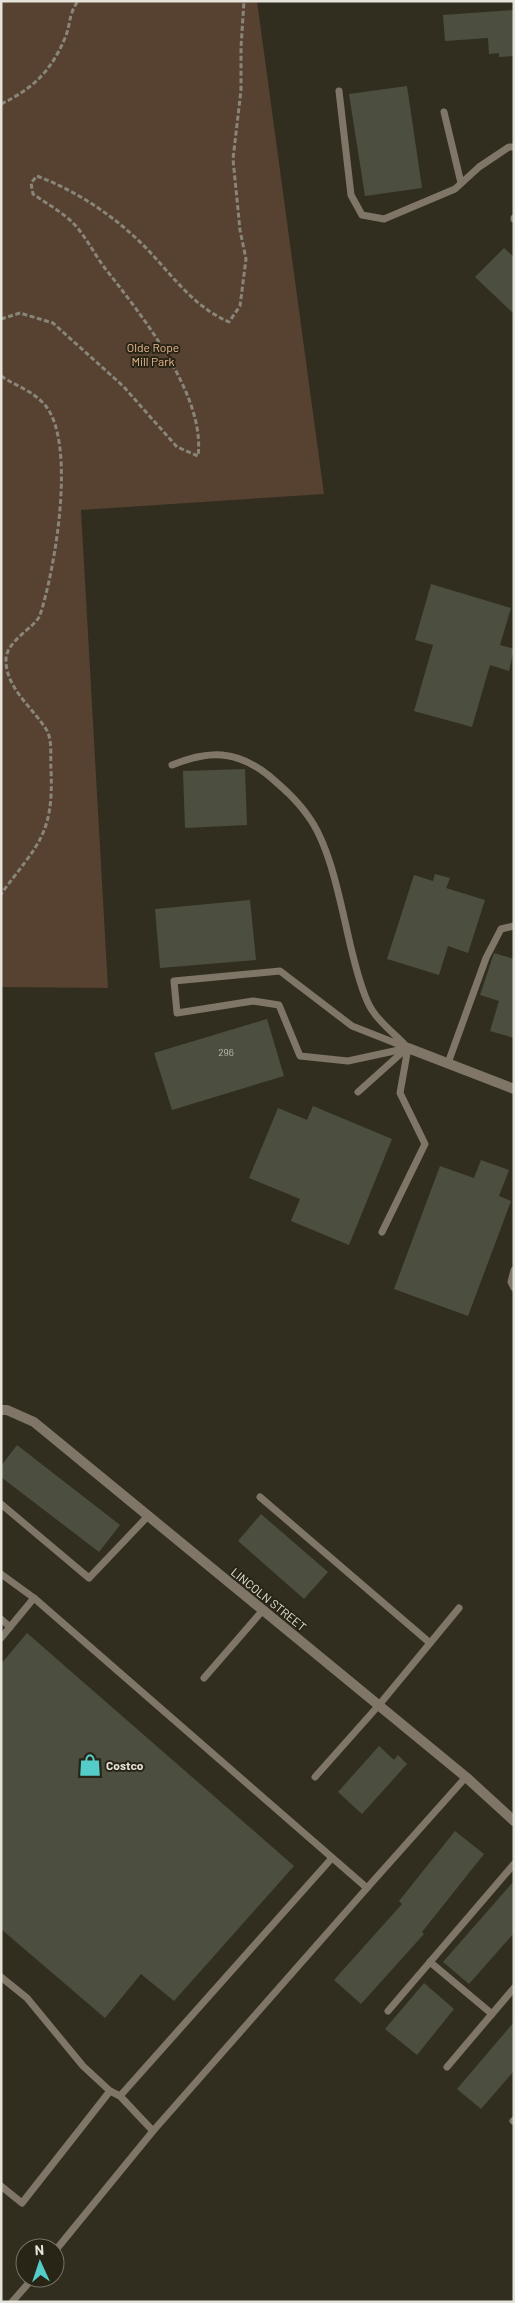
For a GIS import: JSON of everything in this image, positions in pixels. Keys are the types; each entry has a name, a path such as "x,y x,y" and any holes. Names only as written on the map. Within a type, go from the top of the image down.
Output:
{"street":[{"path":"408,1048 514,1089"},
{"name":"LINCOLN STREET","path":"1,1410 7,1410 34,1422 466,1777 514,1821"}],"lane":[{"path":"339,91 351,195 362,216 384,219 455,189 479,167 510,147 514,148"},
{"path":"444,112 461,183"},
{"path":"172,765 190,758 216,754 240,758 260,769 283,788 308,816 326,852 356,966 371,1009 408,1048"},
{"path":"448,1063 486,958 501,929 514,926"},
{"path":"280,971 352,1026 408,1048 348,1061 300,1056 279,1005 253,1001 177,1013 174,982 280,971"},
{"path":"358,1092 408,1048"},
{"path":"382,1232 425,1144 400,1094 408,1048"},
{"path":"514,1270 511,1282 514,1288"},
{"path":"260,1497 430,1643"},
{"path":"1,1504 89,1578 148,1516"},
{"path":"1,1574 34,1598 367,1888"},
{"path":"1,1638 34,1598"},
{"path":"316,1777 379,1706 459,1608"},
{"path":"204,1678 263,1610"},
{"path":"1,1618 10,1627"},
{"path":"65,2239 153,2131 466,1777"},
{"path":"120,2096 332,1858"},
{"path":"388,2011 514,1864"},
{"path":"430,1962 492,2014"},
{"path":"1,1977 27,1998 83,2066 110,2091 120,2096 153,2131"},
{"path":"447,2067 514,1988"},
{"path":"1,2186 22,2203 110,2091"},
{"path":"12,2302 24,2288"}],"path":[{"path":"1,104 23,94 41,79 66,36 70,12 78,1"},
{"path":"1,319 20,313 53,323 123,386 177,447 198,456 200,439 191,408 180,381 156,337 131,299 71,221 34,194 31,183 37,176 106,212 138,240 173,281 202,308 229,322 240,306 246,259 233,159 241,90 244,1"},
{"path":"1,376 27,390 46,406 58,429 61,484 58,543 39,617 21,634 6,656 7,675 48,731 53,789 46,830 36,848 1,894"}],"green space":[{"name":"Olde Rope Mill Park","path":"1,1 257,1 324,494 81,510 108,988 1,987"}],"building":[{"path":"514,10 514,56 499,57 499,53 489,54 488,38 445,41 443,15"},
{"path":"407,86 422,188 365,196 349,94"},
{"path":"504,248 514,257 514,314 475,277"},
{"path":"431,584 511,608 500,645 514,649 509,671 490,665 472,727 414,711 433,645 415,640"},
{"path":"245,769 247,825 185,828 183,771"},
{"path":"435,874 450,878 446,888 485,900 468,953 448,946 439,975 387,959 414,875 433,881"},
{"path":"250,900 256,960 160,968 155,909"},
{"path":"494,953 514,959 514,1038 490,1031 499,1001 480,995"},
{"path":"267,1019 284,1076 172,1110 154,1053"},
{"path":"313,1106 392,1139 349,1245 291,1221 300,1199 249,1178 278,1108 307,1120"},
{"path":"481,1160 509,1170 499,1196 511,1201 468,1316 394,1289 440,1166 474,1178"},
{"path":"17,1445 120,1525 99,1552 1,1477 1,1466"},
{"path":"261,1514 328,1572 304,1599 238,1541"},
{"name":"Costco","path":"27,1633 294,1866 174,2001 141,1974 105,2018 1,1929 1,1664"},
{"path":"379,1746 394,1760 398,1755 407,1764 362,1814 338,1792"},
{"path":"455,1831 484,1854 422,1932 424,1934 361,2004 334,1980 402,1904 399,1901"},
{"path":"514,1881 514,1933 469,1984 443,1962"},
{"path":"424,1983 454,2009 417,2055 385,2029"},
{"path":"514,2022 514,2071 481,2109 457,2089"}],"place":[{"name":"Costco","path":"90,1765"}]}
